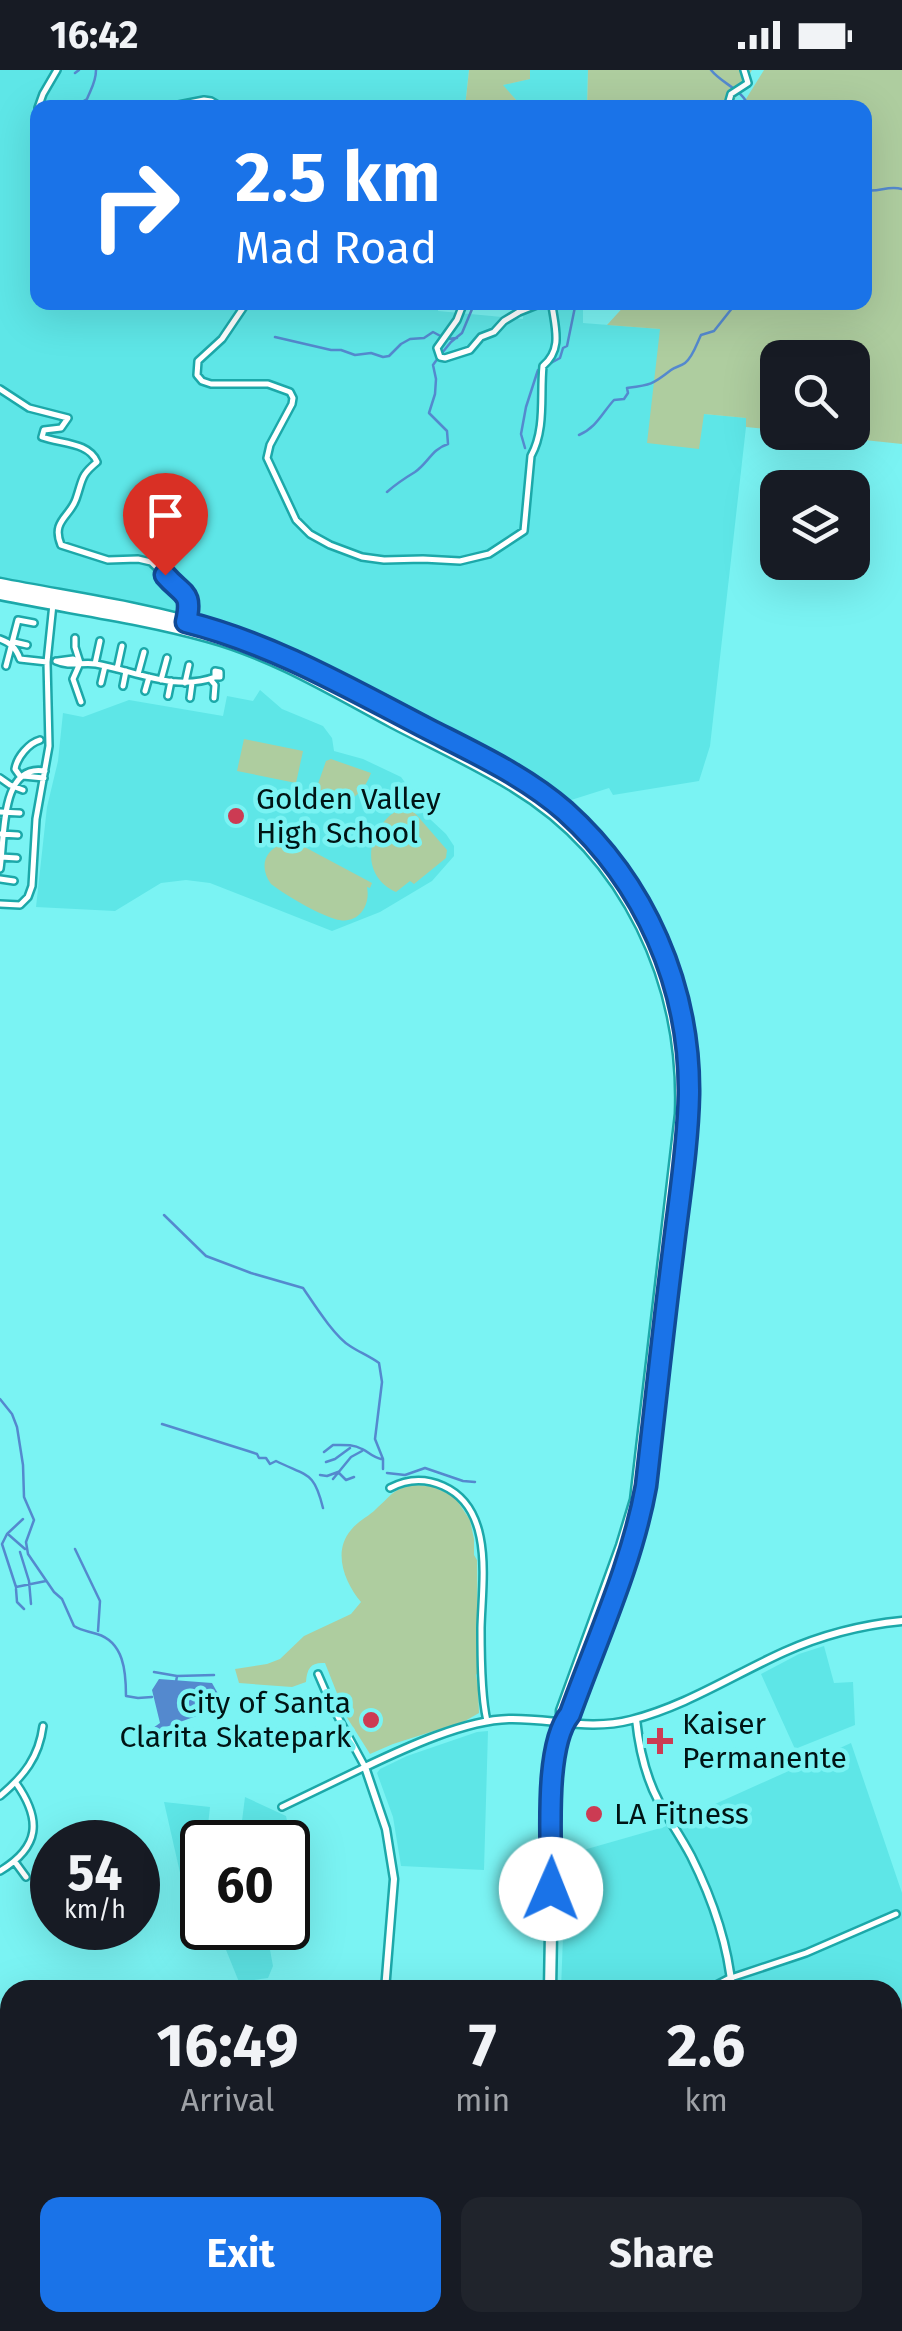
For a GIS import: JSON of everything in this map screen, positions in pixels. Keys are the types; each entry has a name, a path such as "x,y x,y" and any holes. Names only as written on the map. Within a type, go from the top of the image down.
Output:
{"main road":[{"path":"0,584 211,637 257,654 308,676 516,787 558,818 605,867 654,950 675,1020 682,1099 638,1481 622,1546 562,1711 554,1761 550,1980"},
{"path":"0,594 186,622 261,644 466,749 554,802 593,838 642,907 663,948 674,978 686,1040 688,1115 646,1486 639,1522 621,1574 570,1714 562,1724"}],"street":[{"path":"41,100 57,70"},
{"path":"729,100 731,94 748,82 744,70"},
{"path":"242,310 222,339 198,361 197,375 202,382 211,384 268,384 290,392 292,404 267,458 296,520 310,534 362,557 460,562 489,554 524,531 531,456 540,420 543,366 554,355 557,344 553,310"},
{"path":"461,310 437,348 445,358 470,350 481,337 524,310"},
{"path":"0,389 29,408 68,418 62,428 44,430 42,437 88,449 95,456 97,462 81,478 76,500 61,520 61,546 108,560 152,562 186,596 190,606 186,622"},
{"path":"0,904 20,904 28,898 32,886 36,819 50,746 46,662 54,600"},
{"path":"6,666 15,647 18,620 34,623"},
{"path":"75,638 80,663 74,678 81,702"},
{"path":"0,639 30,659 46,662 73,659 171,681 213,678 214,698"},
{"path":"96,664 100,642"},
{"path":"15,647 27,645"},
{"path":"117,669 122,646"},
{"path":"138,674 144,652"},
{"path":"162,680 167,658"},
{"path":"100,683 105,666"},
{"path":"188,666 190,698"},
{"path":"123,686 126,671"},
{"path":"145,692 149,677"},
{"path":"168,696 171,681"},
{"path":"20,776 16,763 40,740"},
{"path":"0,869 5,793 20,776 44,774"},
{"path":"0,778 23,790"},
{"path":"1,812 20,813"},
{"path":"1,834 18,835"},
{"path":"1,857 18,858"},
{"path":"0,879 14,881"},
{"path":"390,1488 412,1480 438,1484 457,1494 474,1517 483,1566 487,1722"},
{"path":"282,1807 402,1749 487,1722 513,1719 597,1726 636,1719 688,1700 816,1639 866,1626 902,1622"},
{"path":"318,1674 365,1767 386,1829 394,1879 386,1980"},
{"path":"636,1719 647,1776 697,1869 720,1926 731,1978"},
{"path":"0,1796 34,1759 43,1726"},
{"path":"0,1871 15,1862 30,1843 33,1828 32,1812 16,1783"},
{"path":"15,1862 26,1877"},
{"path":"727,1980 806,1954 896,1914"}],"shaded area":[{"path":"0,70 469,70 466,100 30,100 30,310 438,310 523,319 524,310 583,310 583,323 660,329 704,414 747,418 710,746 699,781 613,795 609,788 568,801 525,772 361,685 250,634 180,613 0,580"},
{"path":"530,70 588,70 587,100 516,100 502,85 529,79"},
{"name":"Golden Valley High School","path":"260,690 282,709 323,726 332,738 334,751 363,759 401,777 416,806 454,846 454,856 432,881 380,912 332,931 210,883 186,880 161,883 115,911 36,907 63,713 83,717 129,700 223,716 227,696 253,701"},
{"path":"824,1646 834,1683 853,1682 855,1725 795,1749 761,1674"},
{"path":"159,1679 212,1683 221,1699 202,1714 150,1730 160,1723 152,1690"},
{"path":"488,1731 484,1870 401,1866 393,1817 377,1773 407,1756"},
{"path":"851,1743 902,1893 902,1980 561,1980 566,1855 664,1827"},
{"path":"245,1797 286,1816 287,1820 242,1820"},
{"path":"164,1802 210,1807 209,1820 180,1820 180,1873"},
{"path":"226,1950 270,1950 273,1966 268,1978 238,1980"}],"green space":[{"path":"469,70 530,70 530,79 503,85 516,100 466,100"},
{"path":"588,70 752,70 734,100 587,100"},
{"path":"764,70 902,70 902,444 870,441 870,340 760,340 760,428 746,427 746,418 704,414 699,449 647,443 660,329 607,325 621,310 872,310 872,100 745,100"},
{"path":"244,739 303,751 296,783 237,771"},
{"path":"331,759 371,773 362,790 348,800 332,804 312,801 326,761"},
{"path":"408,805 447,850 446,858 414,884 410,881 396,892 375,872 372,846 384,821"},
{"path":"284,836 372,883 367,887 367,901 361,913 350,920 335,919 271,884 265,860 271,850 283,843"},
{"path":"415,1485 431,1486 449,1494 470,1520 477,1560 479,1713 370,1754 346,1716 325,1663 313,1665 306,1682 292,1687 239,1683 235,1669 280,1659 304,1636 351,1614 361,1602 343,1567 345,1539 393,1493"}],"waterway":[{"path":"75,73 79,70"},
{"path":"85,100 96,70"},
{"path":"711,70 745,100"},
{"path":"872,191 902,189"},
{"path":"442,353 462,333 472,310"},
{"path":"525,448 521,434 538,370 560,358 567,346 574,310"},
{"path":"579,435 595,424 614,400 624,399 627,388 650,384 685,363 701,335 714,331 731,310"},
{"path":"275,337 355,355 371,353 383,357 410,339 424,338 433,332 446,339 457,338"},
{"path":"387,492 448,444 447,431 429,413 435,394 433,365 438,358"},
{"path":"164,1215 206,1256 303,1288 344,1341 379,1363 382,1382 375,1439 383,1469"},
{"path":"0,1399 17,1427 24,1497 34,1520 26,1542 28,1554 62,1599 74,1626 106,1638 118,1651 126,1696 152,1697"},
{"path":"162,1424 303,1473 313,1481 323,1508"},
{"path":"324,1452 333,1445 352,1446 381,1459"},
{"path":"326,1462 350,1448"},
{"path":"333,1479 351,1457 362,1451"},
{"path":"387,1473 405,1475 425,1468 475,1482"},
{"path":"320,1475 338,1472 346,1480 354,1477"},
{"path":"23,1519 2,1544 16,1587 46,1581"},
{"path":"9,1535 25,1549"},
{"path":"75,1549 100,1601 98,1631"},
{"path":"20,1552 31,1604"},
{"path":"16,1589 17,1602 24,1609"},
{"path":"154,1672 177,1676 176,1682"},
{"path":"177,1676 214,1675"}],"place":[{"name":"Golden Valley High School","path":"236,816"},
{"name":"City of Santa Clarita Skatepark","path":"371,1720"},
{"name":"Kaiser Permanente","path":"660,1741"},
{"name":"LA Fitness","path":"594,1814"}],"route":[{"path":"165,575 189,602 186,622 261,644 310,667 466,749 554,802 593,838 618,871 642,907 674,978 686,1040 688,1115 646,1486 639,1522 621,1574 570,1714 559,1733 552,1791 551,1889"}]}
